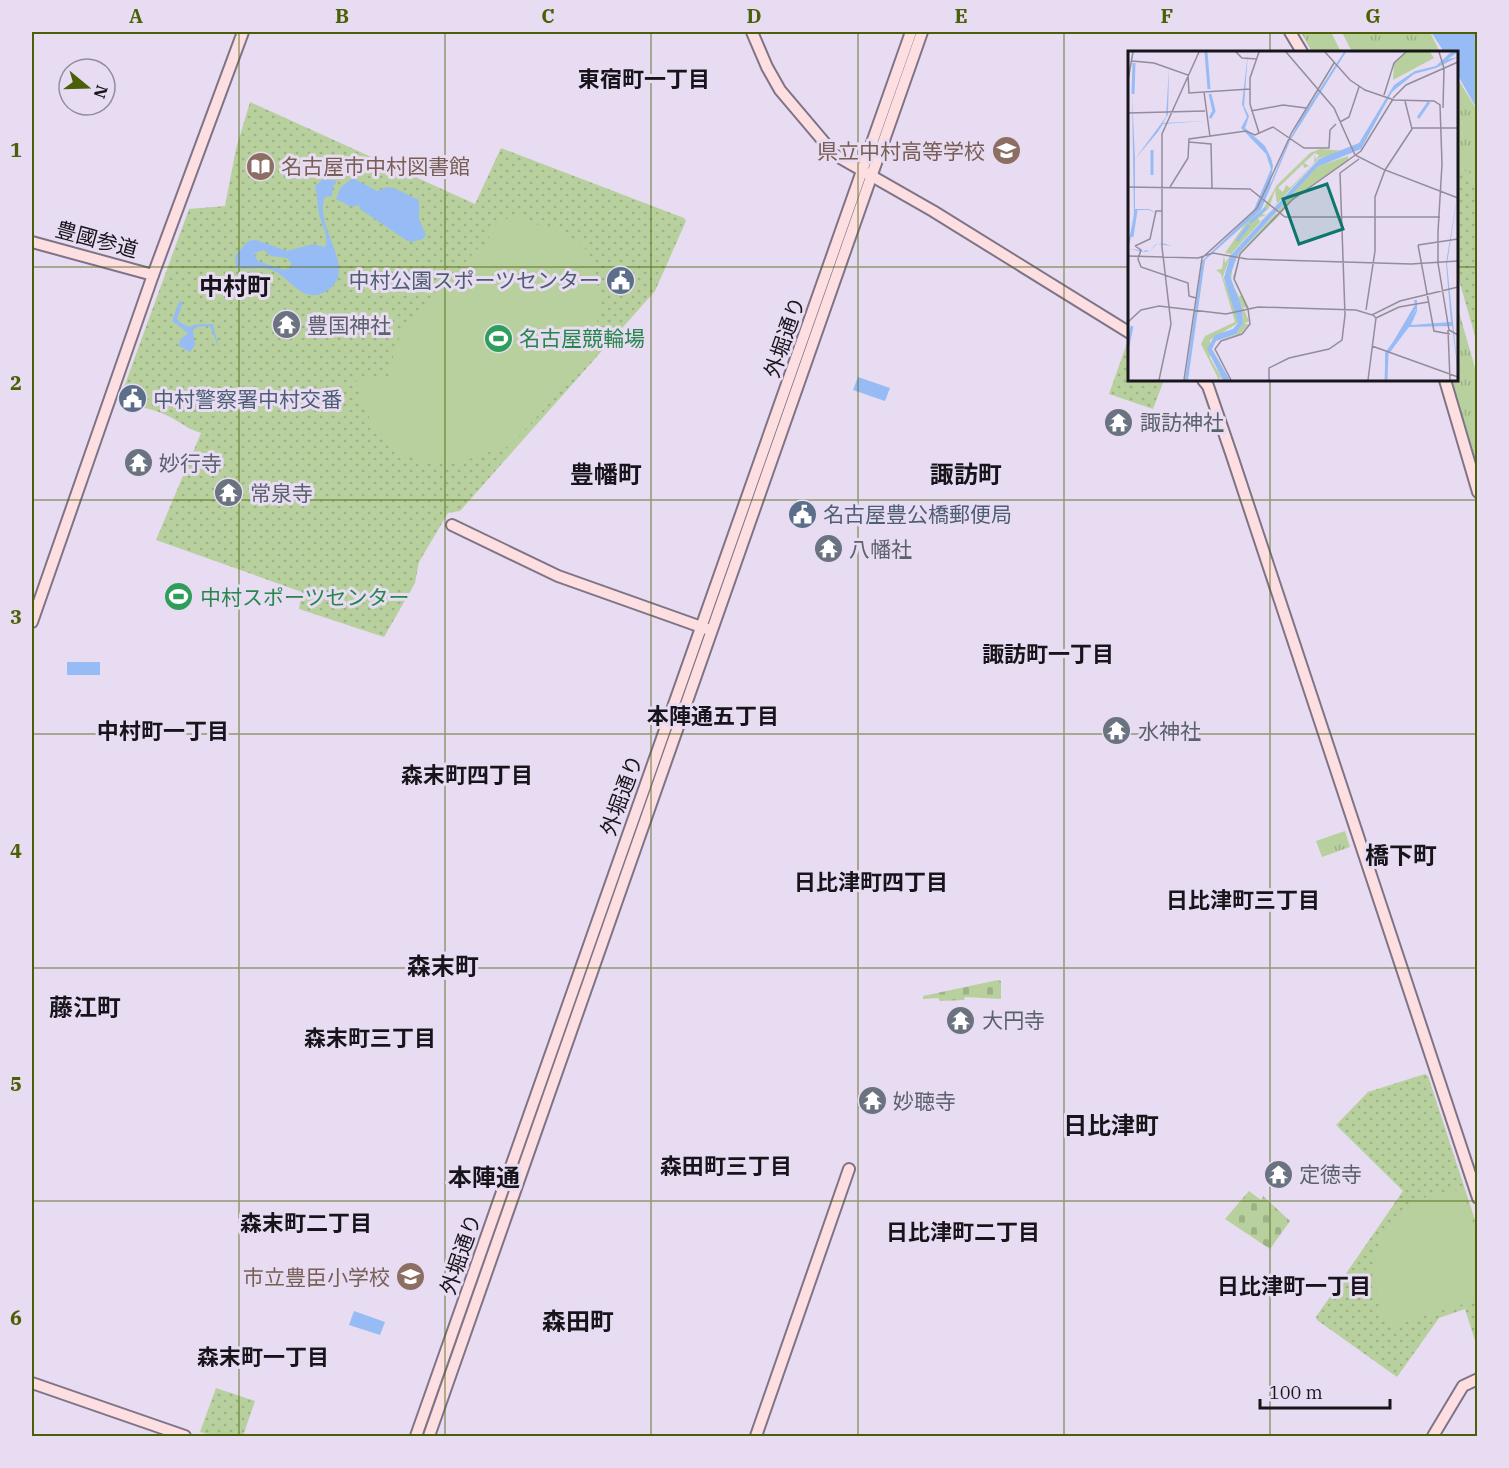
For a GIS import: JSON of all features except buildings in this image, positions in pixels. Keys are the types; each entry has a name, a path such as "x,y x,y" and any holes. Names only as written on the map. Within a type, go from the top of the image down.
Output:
{"main road":[{"path":"32,622 153,275 243,32"},
{"path":"752,32 776,82 806,124 835,155 933,211 1128,332"},
{"name":"外堀通り","path":"429,1437 866,174 911,32"},
{"name":"外堀通り","path":"866,174 922,32"},
{"path":"1290,32 1301,51"},
{"name":"豊國参道","path":"32,242 153,275"},
{"path":"1204,381 1209,386 1478,1198"},
{"path":"1445,381 1478,492"},
{"path":"452,525 558,576 707,629"},
{"name":"外堀通り","path":"416,1437 707,629"},
{"path":"756,1437 849,1169"},
{"path":"1433,1437 1463,1386 1478,1380"},
{"path":"32,1383 185,1437"}],"green space":[{"path":"1301,32 1331,32 1340,51 1311,51"},
{"path":"1342,32 1430,32 1440,51 1352,51"},
{"path":"1458,79 1477,110 1477,186 1470,174 1458,168"},
{"path":"250,102 475,204 501,148 684,218 686,221 655,291 460,511 448,513 419,562 415,583 384,637 299,609 302,592 156,540 201,433 160,412 131,404 120,398 189,209 225,206 236,149"},
{"path":"1458,168 1470,174 1477,186 1477,343 1458,276"},
{"name":"名古屋競輪場","path":"518,214 522,221 553,228 573,243 578,240 589,253 599,294 596,349 591,358 508,448 505,445 456,462 436,463 418,460 389,443 377,430 361,397 356,379 390,378 390,366 400,336 477,249 491,241 484,229"},
{"path":"1458,308 1477,375 1477,470 1451,381 1458,381"},
{"path":"1127,343 1128,381 1164,381 1153,409 1109,394"},
{"path":"1345,831 1350,847 1322,857 1316,841"},
{"path":"1001,981 1001,999 965,997 964,1000 940,1001 938,998 923,999 923,996"},
{"path":"1425,1074 1428,1076 1477,1226 1477,1347 1465,1309 1439,1318 1397,1377 1317,1320 1316,1317 1403,1191 1336,1125 1368,1092"},
{"path":"1455,1190 1463,1197 1469,1208 1473,1223 1478,1275 1477,1300 1394,1325 1386,1323 1378,1299 1374,1276 1376,1255 1382,1236 1393,1219 1409,1206 1430,1196"},
{"path":"1249,1191 1261,1200 1263,1196 1290,1221 1270,1249 1225,1219"},
{"path":"216,1388 255,1401 243,1436 214,1436 200,1432"}],"water":[{"path":"1431,32 1477,32 1477,109 1458,76 1458,51 1443,51"},
{"path":"353,178 377,191 388,187 419,200 419,219 426,235 423,239 412,242 406,240 360,209 359,205 352,207 336,199 341,187"},
{"path":"323,179 337,181 333,187 332,196 325,197 323,209 339,271 336,281 328,290 311,295 299,290 274,271 264,268 236,267 235,256 248,241 256,240 287,251 313,244 325,247 326,234 319,214 315,186","holes":["264,250 271,256 287,258 291,263 291,268 284,270 258,261 254,253"]},
{"path":"183,301 177,320 188,327 197,324 213,324 219,349 210,326 195,327 193,332 195,345 190,352 179,346 180,340 188,333 172,321 179,302"},
{"path":"858,377 890,388 885,401 853,390"},
{"path":"67,662 100,662 100,675 67,675"},
{"path":"354,1311 385,1322 380,1335 349,1325"}],"place":[{"name":"県立中村高等学校","path":"1006,151"},
{"name":"名古屋市中村図書館","path":"260,166"},
{"name":"中村公園スポーツセンター","path":"621,280"},
{"name":"豊国神社","path":"286,325"},
{"name":"名古屋競輪場","path":"498,338"},
{"name":"中村警察署中村交番","path":"132,399"},
{"name":"諏訪神社","path":"1119,422"},
{"name":"妙行寺","path":"138,463"},
{"name":"常泉寺","path":"229,493"},
{"name":"名古屋豊公橋郵便局","path":"802,514"},
{"name":"八幡社","path":"828,549"},
{"name":"中村スポーツセンター","path":"179,597"},
{"name":"水神社","path":"1117,731"},
{"name":"大円寺","path":"961,1020"},
{"name":"妙聴寺","path":"872,1101"},
{"name":"定徳寺","path":"1278,1174"},
{"name":"市立豊臣小学校","path":"411,1277"}],"district":[{"name":"東宿町一丁目","path":"644,78"},
{"name":"中村町","path":"235,286"},
{"name":"豊幡町","path":"606,474"},
{"name":"諏訪町","path":"966,474"},
{"name":"諏訪町一丁目","path":"1048,653"},
{"name":"本陣通五丁目","path":"713,715"},
{"name":"中村町一丁目","path":"163,730"},
{"name":"森末町四丁目","path":"467,774"},
{"name":"橋下町","path":"1401,855"},
{"name":"日比津町四丁目","path":"871,881"},
{"name":"日比津町三丁目","path":"1243,899"},
{"name":"森末町","path":"443,966"},
{"name":"藤江町","path":"85,1007"},
{"name":"森末町三丁目","path":"370,1037"},
{"name":"日比津町","path":"1111,1125"},
{"name":"森田町三丁目","path":"726,1165"},
{"name":"本陣通","path":"484,1177"},
{"name":"森末町二丁目","path":"306,1222"},
{"name":"日比津町二丁目","path":"963,1231"},
{"name":"日比津町一丁目","path":"1294,1285"},
{"name":"森田町","path":"578,1321"},
{"name":"森末町一丁目","path":"263,1356"}]}
